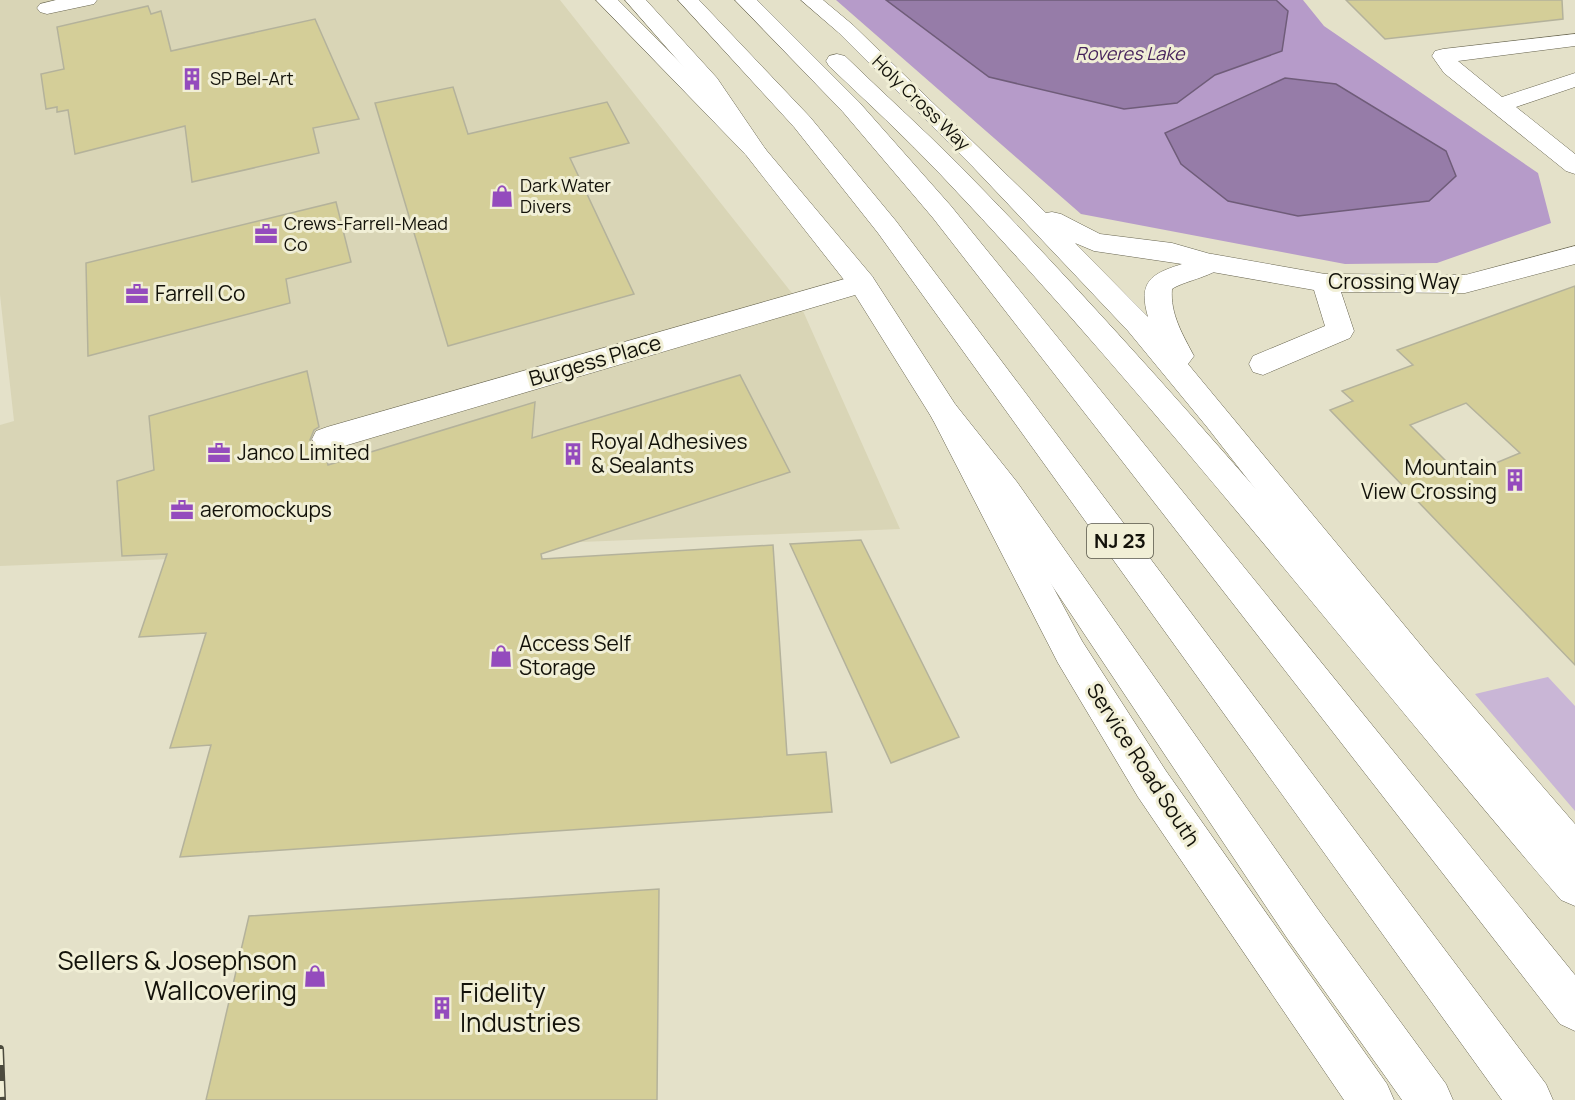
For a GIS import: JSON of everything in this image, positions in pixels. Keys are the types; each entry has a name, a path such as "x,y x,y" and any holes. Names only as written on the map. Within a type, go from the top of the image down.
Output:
{"main road":[{"path":"47,8 87,0"},
{"path":"606,0 754,150"},
{"path":"635,0 709,83 754,150 862,284 944,412 1006,491 1295,913 1430,1100"},
{"name":"NJ 23","path":"688,0 802,122 887,227 1530,1100"},
{"name":"NJ 23","path":"745,0 851,107 942,212 1575,1009"},
{"path":"771,0 963,183 1045,273 1190,435 1575,886"},
{"name":"Holy Cross Way","path":"811,0 846,30 1029,209 1138,324 1218,419"},
{"path":"1575,40 1443,56 1452,68 1575,166"},
{"path":"1500,105 1575,80"},
{"name":"Crossing Way","path":"1029,209 1094,242 1172,252 1212,263 1325,283 1465,284 1575,255"},
{"path":"1212,263 1173,276 1159,285 1156,302 1171,341 1218,419 1421,673 1575,854"},
{"path":"1263,364 1340,331 1325,283"},
{"name":"Burgess Place","path":"327,439 862,284"},
{"name":"Service Road South","path":"944,412 1070,652 1152,784 1371,1100"}],"shaded area":[{"path":"0,0 560,0 799,302 900,529 0,566 0,425 14,421 0,295"},
{"path":"836,0 886,0 989,77 1177,103 1215,75 1282,51 1288,11 1276,0 1303,0 1324,26 1538,173 1551,223 1437,263 1345,264 1081,214"},
{"path":"1548,677 1575,706 1575,811 1475,694"}],"water":[{"name":"Roveres Lake","path":"886,0 1276,0 1288,11 1282,51 1215,75 1177,103 1124,109 989,77"},
{"path":"1285,78 1336,84 1446,151 1456,176 1429,201 1298,216 1228,201 1181,164 1165,133"}],"building":[{"path":"1346,0 1562,0 1563,19 1385,39"},
{"name":"SP Bel-Art","path":"148,6 151,14 161,11 171,51 315,19 359,119 313,128 319,153 192,182 185,126 75,154 68,110 57,112 57,107 46,109 41,74 64,69 57,27"},
{"path":"453,87 468,134 607,102 629,143 570,158 634,294 448,346 375,103"},
{"path":"336,202 351,262 286,279 290,303 88,356 86,263"},
{"name":"Mountain View Crossing","path":"1575,286 1575,665 1330,410 1353,401 1342,391 1413,365 1397,350","holes":["1466,403 1520,453 1462,477 1410,425"]},
{"path":"307,371 319,427 314,430 310,440 315,449 325,453 328,465 535,402 532,438 740,375 790,472 541,554 542,559 773,545 787,755 826,752 832,812 180,857 211,745 170,748 206,633 139,637 167,554 122,556 117,481 154,470 149,416"},
{"path":"861,540 959,737 891,763 790,544"},
{"name":"Fidelity Industries","path":"659,889 657,1100 206,1100 249,916"}],"railway":[{"path":"0,1049 2,1100"}],"place":[{"name":"SP Bel-Art","path":"192,79"},
{"name":"Dark Water Divers","path":"502,196"},
{"name":"Crews-Farrell-Mead Co","path":"266,234"},
{"name":"Farrell Co","path":"137,294"},
{"name":"Janco Limited","path":"219,453"},
{"name":"Royal Adhesives & Sealants","path":"573,454"},
{"name":"Mountain View Crossing","path":"1515,480"},
{"name":"aeromockups","path":"182,510"},
{"name":"Access Self Storage","path":"501,656"},
{"name":"Sellers & Josephson Wallcovering","path":"315,976"},
{"name":"Fidelity Industries","path":"442,1008"}]}
